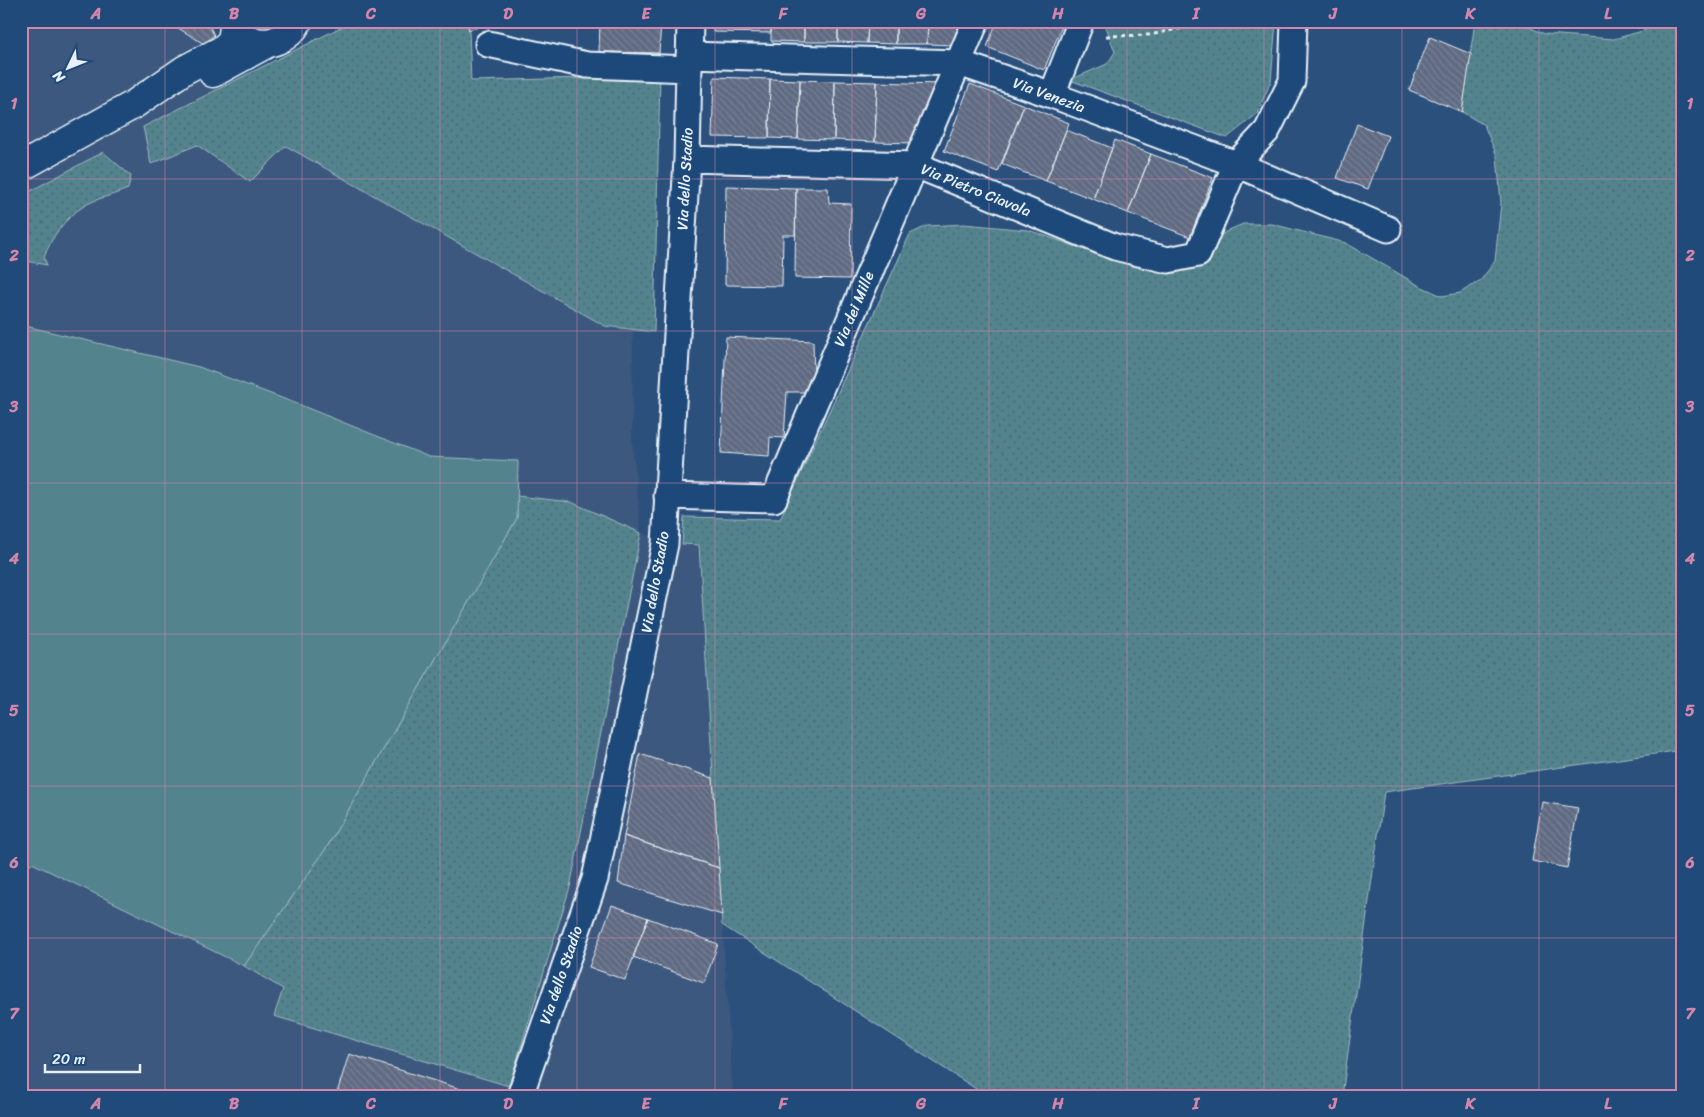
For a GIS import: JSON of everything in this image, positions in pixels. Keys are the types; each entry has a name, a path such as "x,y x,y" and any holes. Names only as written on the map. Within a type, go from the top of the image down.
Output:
{"street":[{"name":"Via dello Stadio","path":"520,1096 595,879 665,544 687,159 690,21"},
{"name":"Via dei Mille","path":"667,496 774,499 976,21"},
{"path":"1236,164 1268,131 1292,81 1294,21"},
{"path":"233,24 249,39 268,42"},
{"path":"21,167 133,105 184,70 222,50 232,41 233,24"},
{"path":"133,105 191,86 268,42 283,38 300,24"},
{"path":"1052,95 1080,25"},
{"name":"Via Venezia","path":"488,44 587,65 689,62 959,63 1052,95 1236,164 1388,229"},
{"name":"Via Pietro Ciavola","path":"687,159 916,165 1115,247 1168,260 1198,254 1236,164"}],"path":[{"path":"1080,25 1109,37 1150,34 1214,21"}],"shaded area":[{"path":"21,21 167,21 249,74 353,21 466,21 469,30 471,81 660,76 654,332 633,331 632,438 641,533 682,544 699,545 733,1096 21,1096"}],"green space":[{"path":"353,21 466,21 469,30 471,81 660,76 654,332 605,326 286,146 250,182 197,145 151,164 143,127"},
{"path":"1104,21 1276,21 1271,81 1257,114 1227,138 1070,80 1107,64 1115,52"},
{"path":"1475,21 1514,21 1545,34 1614,39 1646,30 1654,21 1683,21 1683,750 1384,792 1342,1096 987,1096 722,925 699,545 682,544 684,517 780,519 910,234 927,226 964,224 1028,230 1135,267 1166,271 1229,230 1243,224 1272,224 1346,243 1420,286 1442,296 1460,293 1481,280 1495,261 1501,203 1497,156 1484,125 1462,112"},
{"path":"103,152 131,176 128,189 89,203 71,216 59,229 51,243 44,258 47,265 21,260 21,196"},
{"path":"21,325 199,367 429,457 518,461 517,518 327,847 244,966 32,863 21,869"},
{"path":"517,496 571,502 641,533 570,887 509,1086 274,1016 283,989 244,966 327,847 517,518"}],"building":[{"path":"167,21 207,21 214,35 204,44"},
{"path":"466,21 497,21 469,30"},
{"path":"600,21 661,21 659,53 599,52"},
{"path":"713,21 771,21 771,33 713,32"},
{"path":"771,21 804,21 804,42 771,41"},
{"path":"804,21 838,21 838,42 804,42"},
{"path":"838,21 868,21 867,43 838,42"},
{"path":"868,21 896,21 896,44 867,43"},
{"path":"896,21 928,21 927,44 896,44"},
{"path":"928,21 961,21 952,45 927,44"},
{"path":"997,21 1050,21 1062,26 1044,70 987,47"},
{"path":"1430,37 1471,54 1462,112 1409,90"},
{"path":"714,77 770,79 769,138 712,137"},
{"path":"770,79 800,80 798,139 769,138"},
{"path":"800,80 835,81 834,140 798,139"},
{"path":"835,81 877,82 875,142 834,140"},
{"path":"877,82 937,84 915,143 875,142"},
{"path":"970,84 1024,105 998,172 944,151"},
{"path":"1024,105 1069,123 1046,181 1002,164"},
{"path":"1357,124 1388,136 1368,189 1337,178"},
{"path":"1066,130 1112,148 1093,199 1046,181"},
{"path":"1115,140 1151,154 1128,213 1093,199"},
{"path":"1151,154 1213,178 1190,237 1128,213"},
{"path":"726,186 796,188 795,235 783,235 782,286 725,285"},
{"path":"796,188 828,188 829,203 851,204 850,279 795,278"},
{"path":"726,337 813,341 814,381 809,392 787,392 784,438 770,437 769,456 721,453"},
{"path":"640,754 713,778 719,868 624,836"},
{"path":"21,788 27,790 21,809"},
{"path":"1542,802 1578,808 1567,868 1532,861"},
{"path":"624,836 719,868 722,915 618,883"},
{"path":"612,905 648,918 625,980 589,967"},
{"path":"648,918 718,944 704,983 633,957"},
{"path":"349,1054 470,1092 469,1096 336,1096"}]}
